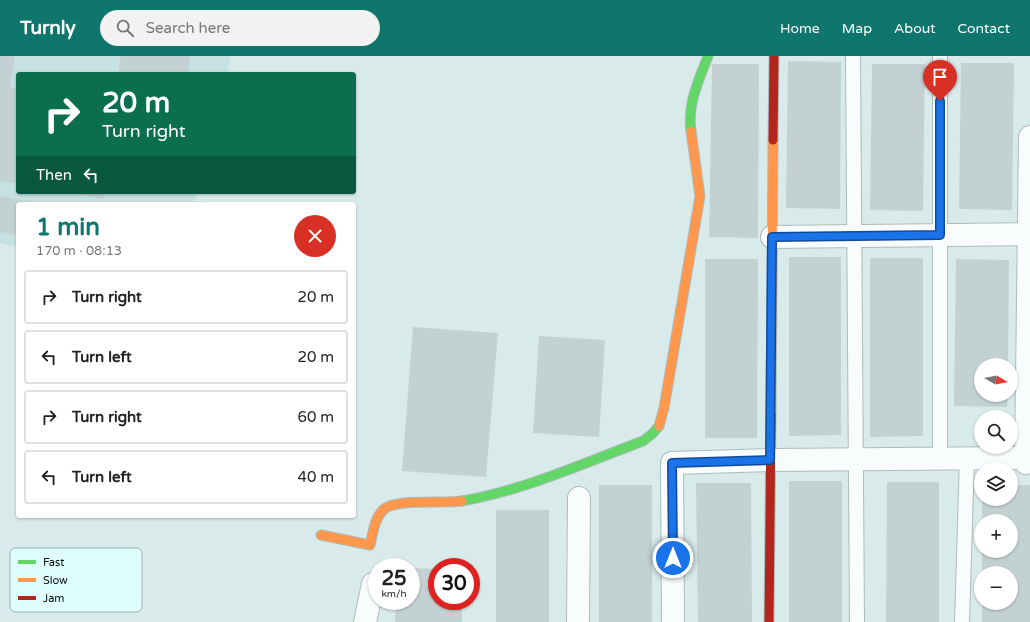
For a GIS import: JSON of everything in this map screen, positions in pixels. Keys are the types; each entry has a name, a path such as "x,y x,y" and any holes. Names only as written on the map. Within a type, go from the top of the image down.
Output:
{"street":[{"path":"321,535 370,545 379,516 385,508 393,504 439,504 495,495 643,441 655,434 664,408 700,196 690,126 690,111 693,95 708,56"},
{"path":"769,622 774,56"},
{"path":"673,622 672,463 940,458 1028,459 1030,137"},
{"path":"772,237 1029,234"},
{"path":"578,622 579,498"},
{"path":"365,622 368,608"}],"lane":[{"path":"853,56 857,622"},
{"path":"940,56 940,458"},
{"path":"962,622 967,458"}],"shaded area":[{"path":"0,56 231,56 227,72 16,72 16,194 198,194 193,202 16,202 16,247 0,243"}],"building":[{"path":"0,56 15,56 10,87 16,88 16,184 0,181"},
{"path":"121,56 190,56 188,72 118,72"},
{"path":"788,61 841,62 840,209 786,208"},
{"path":"961,63 1014,63 1012,210 959,209"},
{"path":"712,64 759,64 758,238 709,237"},
{"path":"872,64 925,64 923,211 870,210"},
{"path":"79,194 104,194 104,199"},
{"path":"0,196 31,202 16,202 16,235 0,232"},
{"path":"789,257 841,257 841,435 789,436"},
{"path":"870,258 923,258 923,436 870,437"},
{"path":"705,259 758,259 757,438 705,438"},
{"path":"956,259 1009,260 1008,358 974,358 974,402 1007,402 1007,407 954,406"},
{"path":"413,327 498,333 486,477 402,471"},
{"path":"539,336 605,340 599,437 533,433"},
{"path":"789,481 842,481 842,622 789,622"},
{"path":"887,482 939,482 939,622 886,622"},
{"path":"696,483 751,483 752,622 698,622"},
{"path":"599,485 652,485 652,622 599,622"},
{"path":"1018,485 1030,485 1030,622 982,622 982,610 1018,610 1018,566 982,566 982,558 1018,558 1018,514 982,514 982,506 1018,506"},
{"path":"496,510 549,510 549,622 496,622"},
{"path":"420,568 428,569 428,610 462,610 462,622 395,622 396,610 420,610"}],"traffic: fast":[{"path":"691,131 690,121 692,102 708,56"},
{"path":"462,501 509,490 576,467 643,441 659,426"}],"traffic: slow":[{"path":"659,426 664,408 700,196 691,131"},
{"path":"771,415 773,140"},
{"path":"321,535 370,545 374,527 378,518 383,510 389,506 420,502 462,501"}],"traffic: jam":[{"path":"773,140 774,56"},
{"path":"769,622 771,415"}],"route":[{"path":"673,558 672,463 770,460 772,237 940,235 940,101"}]}
